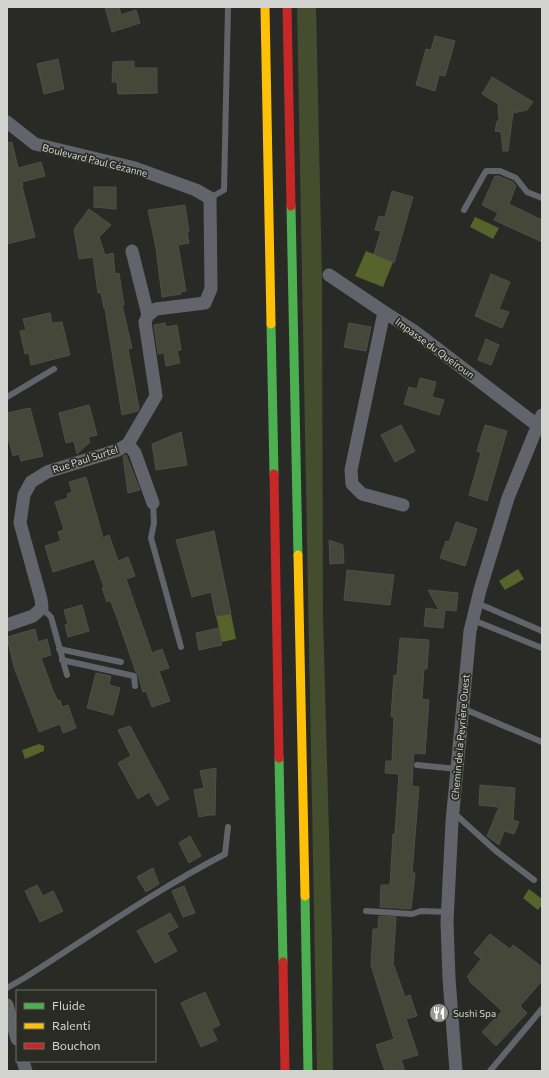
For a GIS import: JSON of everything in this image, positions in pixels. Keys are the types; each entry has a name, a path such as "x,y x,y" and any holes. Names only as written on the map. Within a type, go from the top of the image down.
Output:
{"main road":[{"path":"265,7 285,1071"},
{"path":"287,7 308,1071"}],"street":[{"name":"Boulevard Paul Cézanne","path":"7,122 35,144 134,168 196,190 210,198"},
{"path":"148,315 156,309 205,303 211,289 210,198"},
{"name":"Rue Paul Surtel","path":"42,608 41,599 20,523 24,495 31,482 47,472 118,450 128,444 156,396 145,322 148,315 132,251"},
{"name":"Impasse du Queiroun","path":"329,275 414,331 541,423"},
{"path":"384,312 351,470 352,484 362,494 403,505"},
{"name":"Chemin de la Peyrière Ouest","path":"456,1071 449,978 448,912 452,812 470,631 508,498 541,423"},
{"path":"128,444 135,453 153,503"},
{"path":"7,624 33,616 42,608"},
{"path":"7,1005 16,1036"}],"lane":[{"path":"210,198 224,190 228,7"},
{"path":"464,210 486,171 500,171 516,178 527,192 542,198"},
{"path":"7,397 54,369"},
{"path":"153,503 154,523 151,538 181,647"},
{"path":"477,603 542,631"},
{"path":"42,608 50,617 66,675"},
{"path":"473,620 542,648"},
{"path":"59,649 121,662"},
{"path":"62,660 134,676 135,686"},
{"path":"462,708 489,718 542,742"},
{"path":"417,765 456,768"},
{"path":"452,812 496,851 534,880"},
{"path":"7,988 186,874 225,854 228,827"},
{"path":"366,911 412,914 422,911 448,912"},
{"path":"490,1071 542,1009"}],"shaded area":[{"path":"297,7 316,7 322,279 323,616 332,942 333,1071 317,1071"},
{"path":"475,217 499,228 493,239 470,227"},
{"path":"366,251 393,262 383,287 355,276"},
{"path":"518,569 524,579 505,590 499,581"},
{"path":"231,614 236,639 222,642 216,616"},
{"path":"39,744 44,746 44,751 25,759 22,750"},
{"path":"529,889 542,899 542,905 538,910 523,898"}],"building":[{"path":"105,7 119,7 121,15 136,10 140,23 112,32"},
{"path":"435,36 455,41 445,76 439,75 435,91 416,85 426,49 431,50"},
{"path":"58,59 64,89 44,94 37,64"},
{"path":"134,61 134,68 157,68 157,93 118,94 117,82 112,82 113,62"},
{"path":"492,77 533,102 527,110 513,113 508,151 503,151 501,132 495,131 499,119 498,104 482,94"},
{"path":"12,142 18,168 41,162 45,176 22,182 35,237 7,244 7,143"},
{"path":"495,176 499,176 513,182 516,186 509,204 542,220 542,242 494,220 498,213 482,205"},
{"path":"94,187 116,187 116,209 94,207"},
{"path":"392,191 413,197 394,263 374,254 381,231 375,230 379,216 385,217"},
{"path":"185,205 189,243 178,245 186,291 180,292 181,294 162,297 156,248 148,210"},
{"path":"89,209 111,225 99,237 105,255 113,253 115,274 119,273 124,305 122,305 132,348 128,349 139,408 138,411 122,415 105,308 101,293 98,293 93,257 79,259 74,229"},
{"path":"491,274 510,282 499,309 509,312 502,328 475,316"},
{"path":"50,313 52,323 62,322 70,355 31,365 29,353 25,354 20,331 26,330 23,319"},
{"path":"165,323 166,327 177,325 181,350 177,351 180,363 166,366 164,353 158,354 154,325"},
{"path":"349,323 371,327 366,351 344,347"},
{"path":"486,339 499,345 491,365 478,360"},
{"path":"420,378 436,382 432,397 444,400 439,415 404,404 409,387 417,389"},
{"path":"89,405 97,435 88,437 90,442 77,454 74,441 66,443 59,413"},
{"path":"30,408 43,456 21,461 19,454 13,456 9,441 7,442 7,413"},
{"path":"401,425 415,451 395,462 381,435"},
{"path":"485,425 507,431 487,501 469,495 481,453 477,451"},
{"path":"181,432 187,465 156,470 152,444"},
{"path":"126,455 140,490 128,493 123,456"},
{"path":"86,477 103,538 109,535 118,561 128,557 135,576 126,579 152,653 162,649 169,668 159,671 170,701 152,707 146,691 143,692 110,600 107,602 102,588 104,587 94,559 53,572 45,546 61,541 58,532 64,530 55,502 68,498 67,494 72,492 69,482"},
{"path":"456,522 477,529 465,566 440,558 446,541 449,542"},
{"path":"214,531 231,614 216,616 211,592 192,597 176,540"},
{"path":"329,540 343,545 344,563 330,564"},
{"path":"347,570 394,575 390,605 344,600"},
{"path":"428,590 458,593 456,611 445,610 443,628 424,626 426,608 439,610"},
{"path":"82,605 89,631 68,637 65,625 68,624 64,610"},
{"path":"219,628 222,645 199,650 196,633"},
{"path":"35,629 38,642 47,639 51,655 41,658 58,701 60,700 62,707 68,705 76,728 63,733 60,724 39,732 14,667 7,637"},
{"path":"400,638 429,640 427,669 424,669 422,699 429,700 425,754 414,753 413,765 412,786 419,787 412,873 415,873 411,909 380,907 381,885 390,885 393,834 395,834 399,774 385,773 386,761 392,761 394,717 391,716 394,675 397,676"},
{"path":"96,673 111,676 109,685 120,688 113,715 87,708"},
{"path":"130,726 169,799 157,806 149,792 138,799 118,763 131,756 118,730"},
{"path":"216,768 215,815 199,817 194,790 204,788 200,771"},
{"path":"480,785 515,788 513,820 519,822 514,834 504,831 499,845 487,836 499,807 479,805"},
{"path":"190,836 201,856 189,863 179,843"},
{"path":"153,868 159,884 146,892 137,877"},
{"path":"37,885 43,896 53,891 63,911 40,922 25,891"},
{"path":"184,886 195,913 183,917 172,891"},
{"path":"170,913 178,927 167,933 177,951 155,963 137,931"},
{"path":"379,916 396,917 393,966 405,997 410,995 417,1016 406,1019 418,1055 401,1060 405,1071 385,1071 376,1045 394,1039 371,965 373,929 378,929"},
{"path":"490,934 510,949 513,945 542,967 542,981 520,1006 527,1013 496,1046 482,1032 502,1011 469,981 470,979 467,977 481,959 474,953"},
{"path":"205,992 220,1025 212,1029 217,1040 201,1047 181,1003"}],"traffic: fast":[{"path":"291,206 298,555"},
{"path":"271,324 274,474"},
{"path":"279,758 283,962"},
{"path":"305,896 308,1071"}],"traffic: slow":[{"path":"265,7 271,324"},
{"path":"298,555 305,896"}],"traffic: jam":[{"path":"287,7 291,206"},
{"path":"274,474 279,758"},
{"path":"283,962 285,1071"}],"place":[{"name":"Sushi Spa","path":"439,1013"}]}
